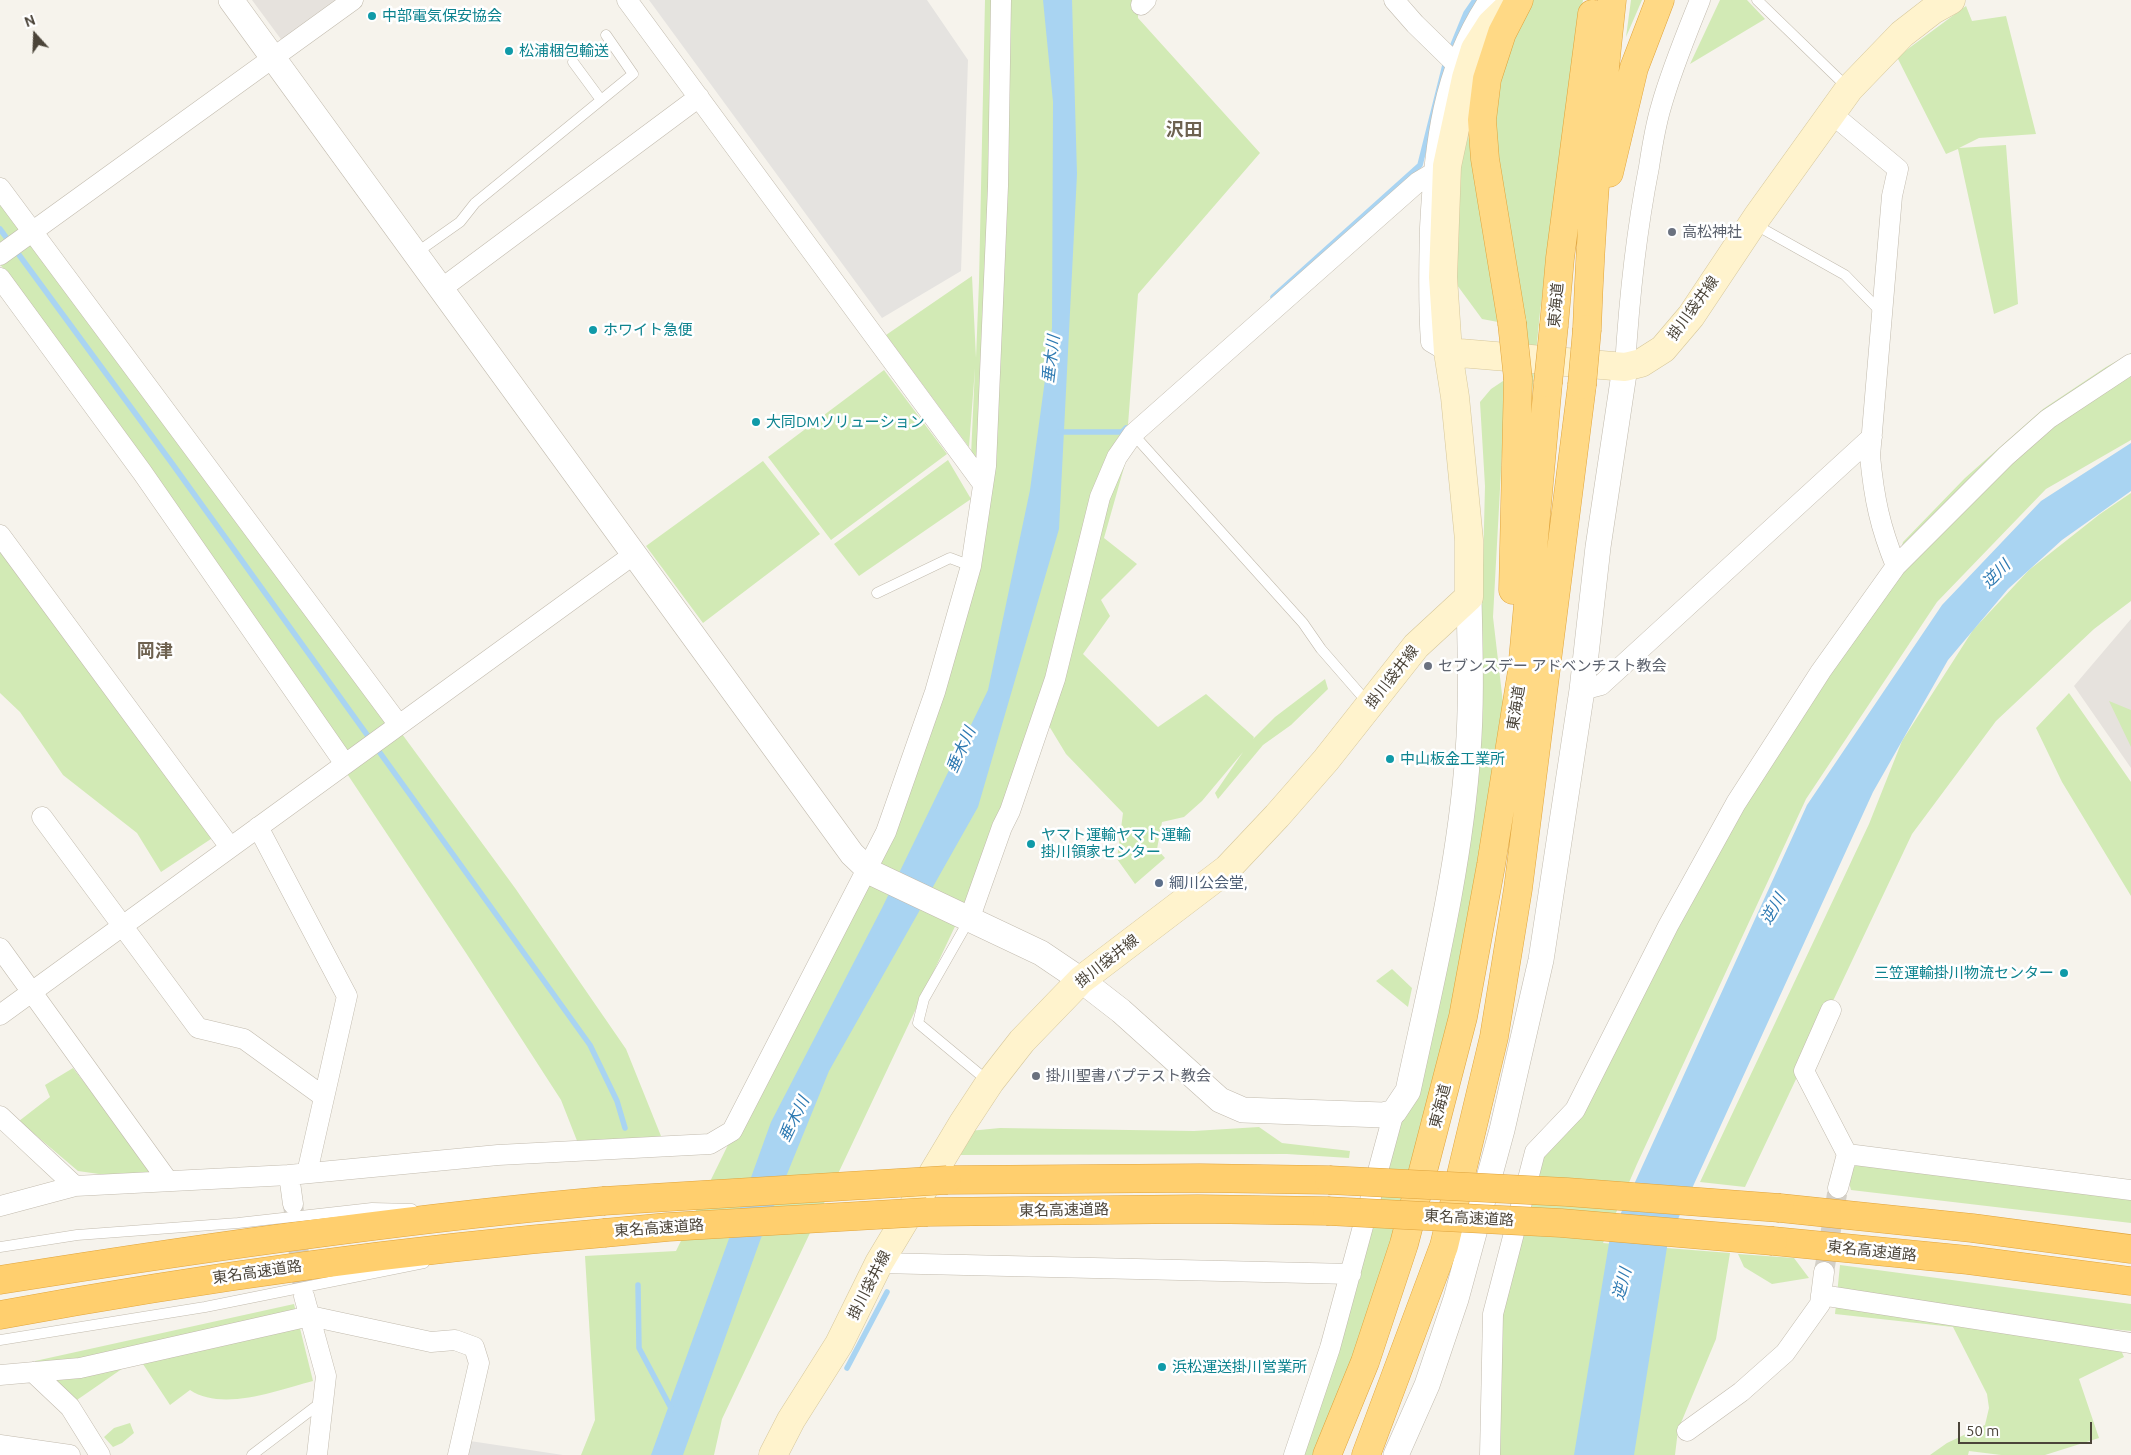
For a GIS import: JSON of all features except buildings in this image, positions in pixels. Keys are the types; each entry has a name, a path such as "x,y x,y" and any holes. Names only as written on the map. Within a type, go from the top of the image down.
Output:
{"highway":[{"path":"1509,749 1508,670 1512,605 1518,379 1512,323 1485,159 1482,120 1486,79 1502,33 1517,0"},
{"name":"東海道","path":"1327,1455 1365,1362 1404,1244 1463,1017 1522,671 1560,258 1594,0"},
{"name":"東海道","path":"1366,1455 1444,1246 1494,1037 1518,889 1582,385 1603,82 1612,0"},
{"path":"1590,249 1634,68 1660,0"},
{"name":"東名高速道路","path":"0,1280 317,1232 493,1211 603,1201 849,1184 947,1180 1200,1178 1328,1180 1567,1192 1780,1208 1972,1228 2131,1249"},
{"name":"東名高速道路","path":"0,1315 156,1287 323,1262 497,1242 604,1232 927,1212 1198,1209 1327,1211 1561,1223 1968,1260 2131,1281"}],"main road":[{"path":"1469,597 1469,540 1455,397 1448,352 1443,278 1447,166 1466,78 1475,49 1491,24 1517,0"},
{"name":"掛川袋井線","path":"1448,352 1625,368 1641,363 1663,349 1691,316 1753,223 1849,89 1902,34 1932,10 1951,0"},
{"name":"掛川袋井線","path":"773,1455 791,1420 839,1344 879,1263 963,1123 990,1082 1022,1041 1081,980 1227,868 1290,802 1371,705 1394,671 1416,646 1469,597"}],"street":[{"path":"231,0 852,854 869,870 962,917 1041,953 1081,980 1121,1011 1220,1100 1243,1110 1371,1115 1383,1115 1394,1112"},
{"path":"0,255 353,0"},
{"path":"627,0 983,484"},
{"path":"0,1206 75,1186 298,1174 498,1155 710,1144 732,1131 869,870 886,832 934,692 971,566 983,484 998,186 1000,0"},
{"path":"1394,0 1455,64"},
{"path":"1448,352 1431,342 1428,298 1432,173 1440,119 1455,64 1471,28 1489,0"},
{"path":"1396,1455 1427,1385 1456,1299 1521,1057 1541,960 1582,690 1598,547 1625,368 1639,216 1660,108 1700,0"},
{"path":"441,290 699,98"},
{"path":"1832,114 1898,169 1892,196 1870,456 1874,497 1883,535 1896,566"},
{"path":"962,917 1010,810 1055,679 1100,497 1117,457 1133,434 1418,182 1432,173"},
{"path":"0,188 27,235 393,729"},
{"path":"0,278 349,761"},
{"path":"1490,1455 1493,1314 1535,1152 1575,1110 1668,926 1736,803 1822,671 1896,566 2006,456 2048,419 2131,364"},
{"path":"1582,690 1601,685 1872,437"},
{"path":"0,535 230,847"},
{"path":"0,1015 633,555"},
{"path":"1294,1455 1330,1348 1394,1112 1408,1091 1453,873 1469,746 1471,686 1469,597"},
{"path":"42,817 198,1028 244,1038 324,1097"},
{"path":"258,827 348,996 324,1097 298,1174 293,1204"},
{"path":"0,948 168,1181"},
{"path":"1831,1010 1804,1071 1847,1154 1838,1188"},
{"path":"0,1116 75,1186"},
{"path":"1847,1154 2131,1190"},
{"path":"879,1263 1350,1274"},
{"path":"1687,1431 1741,1392 1785,1353 1820,1304 1824,1272"},
{"path":"1821,1295 2131,1343"},
{"path":"304,1296 326,1376 317,1455"},
{"path":"0,1375 80,1368 310,1316 431,1342 456,1340 474,1348 479,1363 458,1455"},
{"path":"33,1372 70,1407 100,1455"},
{"path":"0,1445 70,1455"}],"lane":[{"path":"1757,0 1849,89"},
{"path":"415,254 460,222 475,203 633,74 606,35"},
{"path":"573,62 601,100"},
{"path":"1753,223 1845,275 1883,314"},
{"path":"1133,434 1303,623 1321,648 1371,705"},
{"path":"878,593 950,558 971,566"},
{"path":"962,917 924,999 918,1023 990,1082"},
{"path":"0,1247 77,1235 238,1223 372,1208 493,1211"},
{"path":"0,1340 205,1307 393,1270 497,1242"},
{"path":"252,1455 323,1400"}],"shaded area":[{"path":"252,0 348,0 286,46"},
{"path":"649,0 927,0 968,60 961,271 882,318"},
{"path":"2131,619 2131,768 2074,686"},
{"path":"470,1441 563,1455 468,1455"}],"green space":[{"path":"985,0 1138,0 1138,18 1260,153 1138,294 1125,464 1104,538 1137,564 1101,600 1110,616 1083,654 1158,727 1206,694 1254,737 1253,739 1275,717 1325,679 1328,689 1291,725 1263,745 1218,799 1215,793 1243,752 1202,801 1184,817 1162,822 1157,849 1165,858 1135,884 1117,859 1123,813 1066,754 1043,716 1002,827 722,1419 714,1455 581,1455 595,1420 585,1256 676,1251 797,1004 910,761 988,484 971,456 975,368 969,447 886,335 972,276 976,358"},
{"path":"1530,0 1583,0 1540,312 1519,526 1495,153 1496,80"},
{"path":"1631,0 1642,0 1626,37"},
{"path":"1720,0 1747,0 1765,19 1690,64"},
{"path":"1966,6 1972,21 2006,16 2036,134 1979,138 1959,148 2006,145 2018,304 1994,314 1958,149 1946,154 1897,57"},
{"path":"1468,134 1498,322 1482,319 1457,285 1455,175"},
{"path":"0,186 515,888 626,1049 665,1146 581,1151 561,1100 466,953 253,632 0,264"},
{"path":"2131,353 2131,440 2046,489 1937,602 1806,799 1637,1164 1603,1243 1730,1253 1716,1339 1678,1430 1675,1455 1496,1455 1503,1310 1542,1153 1736,803 1896,566 1903,542 1965,478 2043,409 2106,367"},
{"path":"884,370 947,454 831,540 768,457"},
{"path":"1506,379 1493,617 1503,703 1482,863 1459,984 1391,1251 1317,1455 1299,1455 1398,1121 1480,686 1485,486 1480,402 1491,389"},
{"path":"948,460 971,499 859,576 834,544"},
{"path":"763,461 820,534 703,623 646,546"},
{"path":"2131,493 2131,601 2094,629 1996,721 1912,834 1745,1187 1700,1182 1869,824 1902,741 1973,630 2029,570 2100,514"},
{"path":"0,539 220,833 161,872 137,833 63,775 20,712 0,693"},
{"path":"2069,693 2131,782 2131,896 2062,782 2036,728"},
{"path":"2109,701 2131,710 2131,747"},
{"path":"1392,969 1412,988 1408,1007 1376,981"},
{"path":"73,1068 152,1170 141,1180 78,1171 19,1121 50,1097 45,1085"},
{"path":"1259,1127 1282,1143 1350,1151 1349,1158 1287,1154 953,1155 969,1131 1000,1128 1194,1131"},
{"path":"1858,1163 2131,1198 2131,1223 1851,1190 1847,1175"},
{"path":"1738,1254 1794,1258 1809,1278 1772,1284 1744,1267"},
{"path":"1840,1265 2131,1304 2131,1331 2111,1329 2124,1357 2079,1379 2099,1438 2045,1455 2001,1455 1969,1451 1968,1455 1930,1455 1947,1443 1985,1425 1989,1408 1987,1394 1953,1327 1835,1314"},
{"path":"294,1304 313,1381 267,1394 234,1399 218,1399 203,1396 190,1390 170,1405 135,1352 35,1369 35,1361"},
{"path":"129,1364 74,1402 48,1380"},
{"path":"130,1423 134,1433 122,1443 113,1447 104,1437 114,1428"}],"water":[{"name":"垂木川","path":"1043,0 1072,0 1077,174 1059,529 978,807 829,1071 761,1238 683,1455 651,1455 771,1122 882,908 988,690 1030,490 1052,328 1053,102"},
{"name":"逆川","path":"2131,443 2131,491 2062,540 2008,589 1948,660 1873,792 1668,1241 1634,1455 1574,1455 1610,1237 1807,805 1942,605 2041,501"}],"waterway":[{"path":"1450,52 1466,13 1475,0"},
{"path":"1273,297 1420,165 1446,61"},
{"path":"0,229 171,462 590,1045 617,1101 625,1128"},
{"path":"1059,432 1122,432 1126,428"},
{"path":"638,1285 639,1348 672,1410"},
{"path":"847,1368 887,1292"}],"tunnel":[{"path":"1824,1272 1838,1188"},
{"path":"293,1204 304,1296"}],"place":[{"name":"中部電気保安協会","path":"372,16"},
{"name":"松浦梱包輸送","path":"509,51"},
{"name":"高松神社","path":"1672,232"},
{"name":"ホワイト急便","path":"593,330"},
{"name":"大同DMソリューション","path":"756,422"},
{"name":"セブンスデー アドベンチスト教会","path":"1428,666"},
{"name":"中山板金工業所","path":"1390,759"},
{"name":"ヤマト運輸ヤマト運輸 掛川領家センター","path":"1031,844"},
{"name":"綱川公会堂,","path":"1159,883"},
{"name":"三笠運輸掛川物流センター","path":"2064,973"},
{"name":"掛川聖書バプテスト教会","path":"1036,1076"},
{"name":"浜松運送掛川営業所","path":"1162,1367"}],"district":[{"name":"沢田","path":"1184,130"},
{"name":"岡津","path":"155,651"}]}
